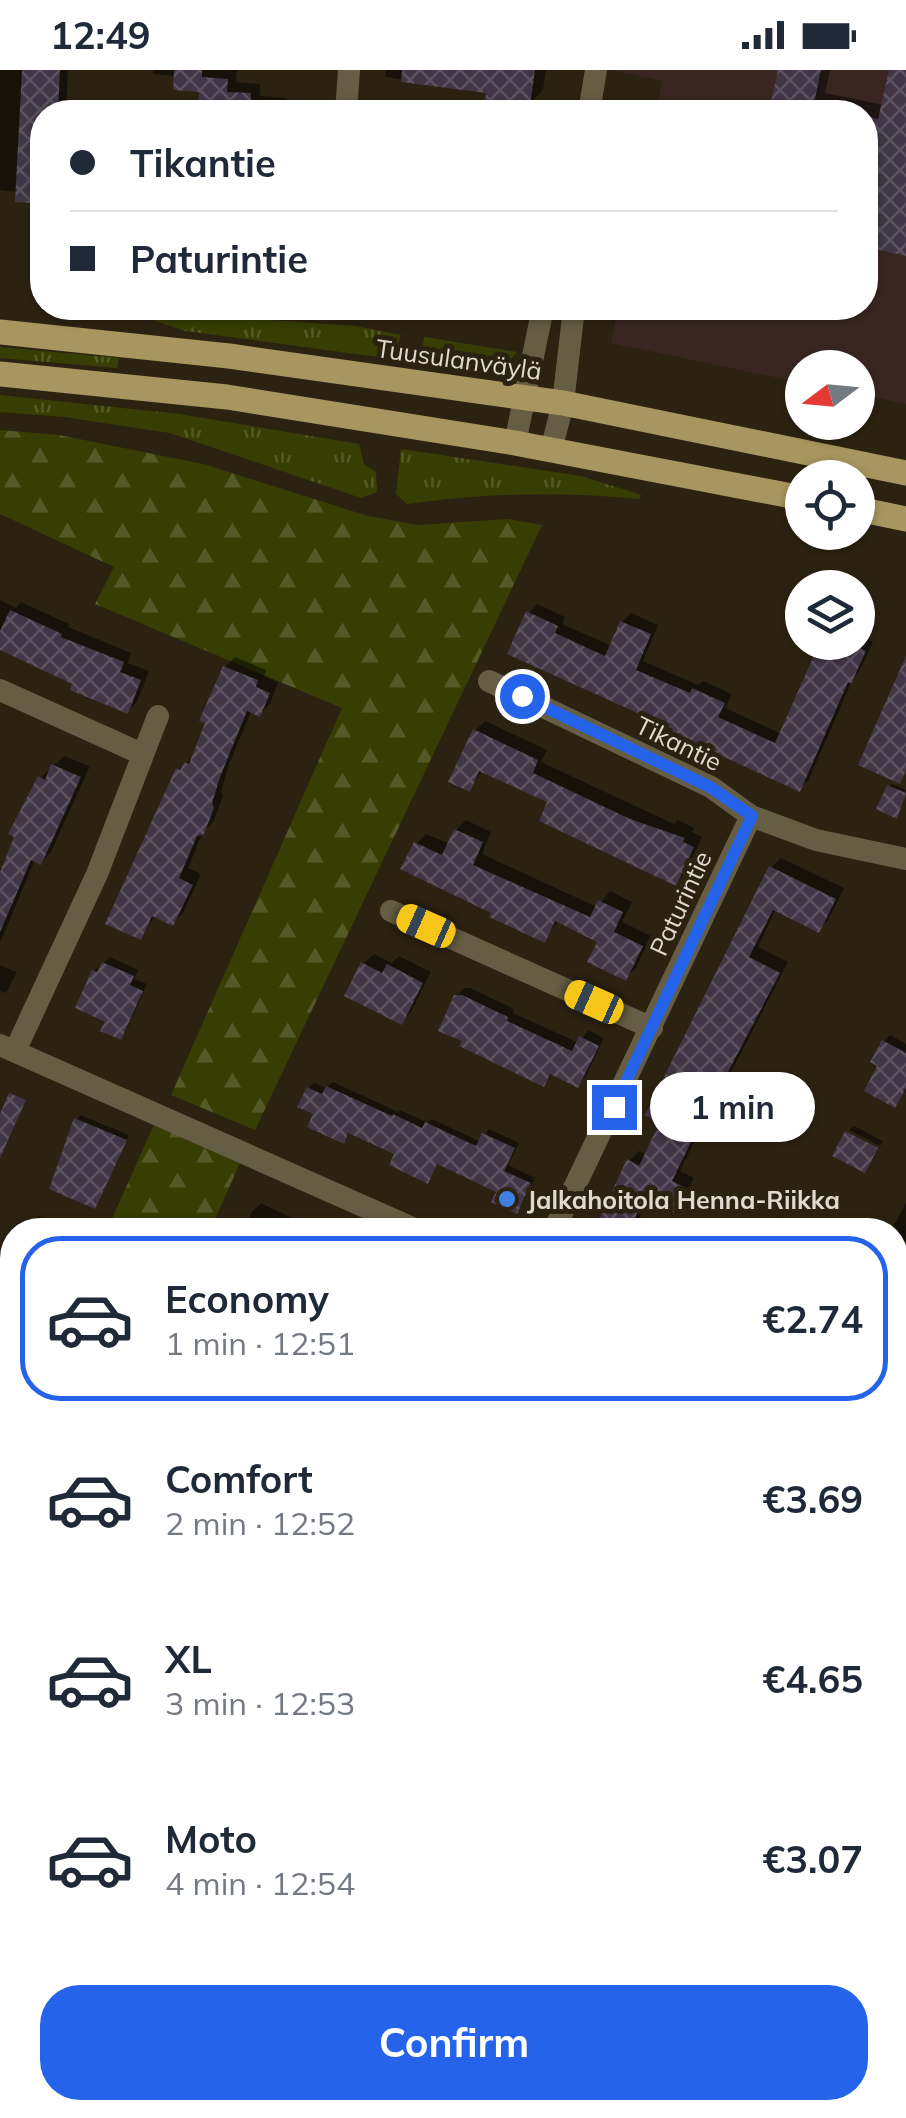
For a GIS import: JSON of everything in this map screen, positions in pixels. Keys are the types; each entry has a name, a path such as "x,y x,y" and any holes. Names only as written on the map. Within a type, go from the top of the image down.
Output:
{"main road":[{"name":"Tuusulanväylä","path":"0,332 229,356 524,398 906,473"},
{"path":"0,374 227,397 515,443 785,495"},
{"path":"875,513 906,519"}],"street":[{"path":"347,100 349,70"},
{"path":"591,100 596,70"},
{"path":"515,443 540,320"},
{"path":"552,450 572,320"},
{"name":"Tikantie","path":"488,681 710,787 752,816 816,840 906,859"},
{"path":"0,690 142,754"},
{"path":"158,716 97,874 8,1048 391,1218"},
{"name":"Paturintie","path":"560,1218 752,816"},
{"path":"390,911 652,1028"}],"shaded area":[{"path":"611,70 906,70 906,404 875,398 875,350 785,350 785,379 611,343 616,320 878,320 878,100 658,100 662,81"}],"green space":[{"path":"152,320 272,320 355,326 401,335 393,359 185,331"},
{"path":"424,337 517,352 500,369 460,372 421,362"},
{"path":"0,347 119,358 117,368 0,358"},
{"path":"0,395 179,414 359,444 364,464 376,472 377,492 361,498 170,433 0,412"},
{"path":"0,430 59,435 203,464 368,516 418,525 508,519 542,525 255,1130 171,1095 342,708 95,604 114,567 0,514"},
{"path":"401,449 581,476 641,495 640,499 494,495 407,504 396,494"},
{"path":"156,1120 241,1161 215,1218 112,1218"}],"building":[{"path":"22,70 60,70 59,100 30,100 30,203 15,202"},
{"path":"174,70 202,70 202,77 228,79 227,92 251,93 251,100 198,100 199,92 173,90"},
{"path":"402,70 535,70 531,100 485,100 486,93 401,82"},
{"path":"778,70 821,70 815,100 772,100"},
{"path":"889,70 906,70 906,256 878,250 878,119"},
{"path":"10,610 62,634 61,637 124,662 120,672 141,680 128,714 70,690 72,684 0,650 0,631"},
{"path":"526,611 558,626 555,633 605,656 620,621 651,634 636,670 725,703 718,717 775,743 812,660 862,660 851,684 848,682 800,792 507,654"},
{"path":"906,656 906,771 900,784 858,765"},
{"path":"223,666 258,680 256,687 270,693 260,717 247,711 220,777 204,834 197,836 179,878 193,885 173,926 152,916 141,940 105,924 176,768 180,770 185,762 189,764 205,723 199,721"},
{"path":"473,729 538,760 533,773 630,819 685,838 683,842 694,847 676,886 539,821 547,802 479,771 470,792 448,782"},
{"path":"51,764 81,777 41,865 31,860 0,932 0,872 14,837 8,834 38,776 45,780"},
{"path":"887,785 906,793 897,819 876,809"},
{"path":"454,829 483,842 473,865 590,917 598,900 623,912 614,932 643,946 626,981 587,962 597,942 555,921 545,943 400,869 414,842 442,855"},
{"path":"769,866 836,899 819,933 773,910 749,957 780,973 717,1093 734,1101 725,1119 710,1112 672,1181 686,1188 674,1213 644,1198 635,1218 600,1218 627,1159 639,1166 660,1122 645,1115"},
{"path":"102,962 134,976 130,985 143,991 121,1040 100,1031 105,1022 75,1008 92,970 97,972"},
{"path":"361,962 382,973 387,964 423,983 402,1025 344,996"},
{"path":"454,995 462,995 572,1051 579,1036 599,1046 578,1088 550,1074 544,1087 459,1046 462,1041 438,1031"},
{"path":"882,1040 906,1053 906,1088 895,1108 864,1091 877,1066 870,1062"},
{"path":"326,1086 422,1128 425,1122 476,1146 482,1133 515,1148 504,1171 531,1183 517,1214 491,1202 496,1192 437,1164 428,1184 389,1165 394,1154 348,1133 344,1144 307,1127 313,1114 297,1107 307,1087 322,1094"},
{"path":"9,1093 26,1100 0,1158 0,1114"},
{"path":"74,1118 127,1140 95,1209 49,1189"},
{"path":"845,1131 878,1148 865,1173 832,1156"}],"place":[{"name":"Jalkahoitola Henna-Riikka","path":"507,1199"}],"route":[{"path":"522,696 710,787 752,816 614,1107"}]}
